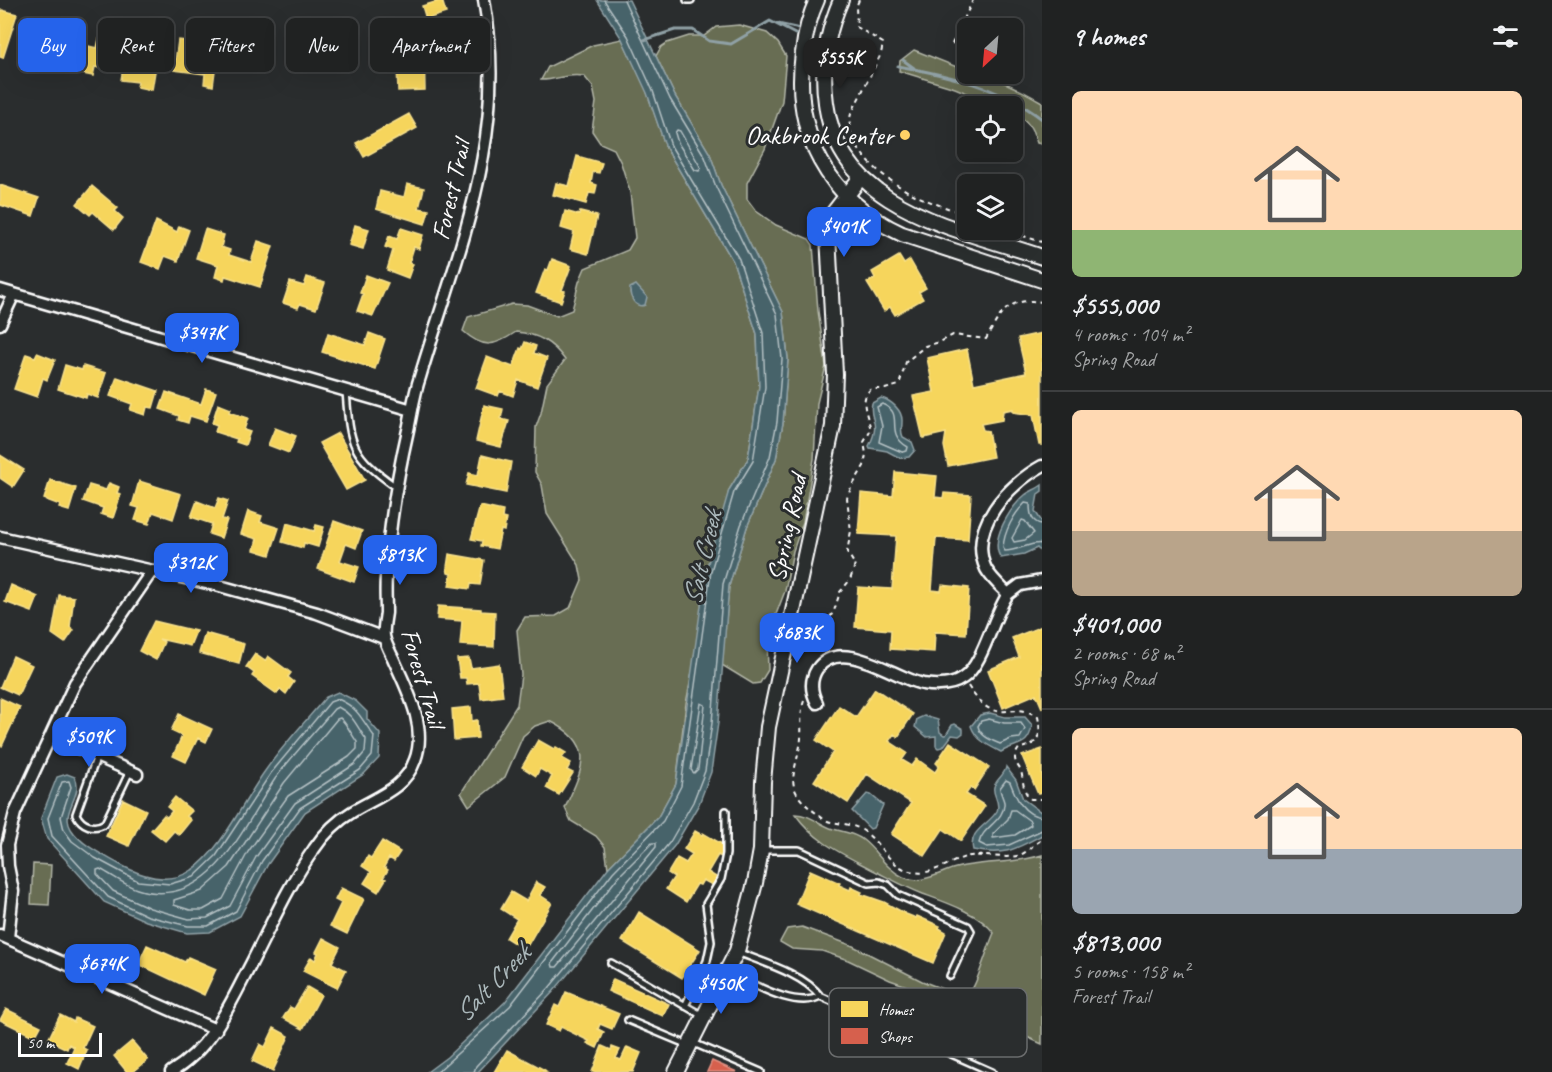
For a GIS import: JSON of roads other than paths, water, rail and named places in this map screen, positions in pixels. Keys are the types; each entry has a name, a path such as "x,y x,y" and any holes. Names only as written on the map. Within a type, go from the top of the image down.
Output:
{"street":[{"name":"Forest Trail","path":"171,1072 195,1054 216,1030 278,910 319,842 337,823 352,812 396,787 410,771 419,748 418,722 409,694 384,638 385,580 396,487 418,380 468,226 484,157 491,80 488,20 484,0"},
{"path":"817,0 811,12 799,79 805,126 822,164 833,181 846,195 883,225 902,234 1042,280"},
{"path":"841,0 833,18 823,81 828,119 842,150 861,177 891,201 909,211 952,228 1042,257"},
{"name":"Spring Road","path":"676,1072 737,951 753,895 761,850 763,782 768,727 832,433 835,374 827,243 834,212 861,177"},
{"path":"0,290 412,410"},
{"path":"0,324 14,294"},
{"path":"1008,594 985,567 982,552 985,528 1006,493 1042,466"},
{"path":"0,537 216,585 296,607 384,638"},
{"path":"152,571 75,683 15,813 9,835 7,858 13,905 4,937 216,1030"},
{"path":"815,699 812,684 814,675 825,661 835,657 859,658 933,686 964,678 978,661 997,611 1008,594 1020,585 1042,581"},
{"path":"51,736 134,772"}],"lane":[{"path":"346,391 348,425 354,447 372,470 396,487"},
{"path":"97,756 76,814 79,820 89,826 98,827 105,823 134,772"},
{"path":"685,1006 699,978 711,942 706,904 722,879 726,854 726,811"},
{"path":"761,850 799,850 869,883 879,882 888,885 898,895 968,926 971,931 950,975"},
{"path":"737,951 796,977 810,985 820,996 829,1000"},
{"path":"611,963 703,1016"},
{"path":"727,972 789,999 806,1001 820,996"},
{"path":"628,1020 689,1043 710,1048 761,1072"},
{"path":"959,1057 993,1072"}],"water":[{"path":"597,0 629,0 675,96 710,154 721,185 783,312 788,359 783,423 776,459 747,527 729,586 718,723 711,772 699,804 675,845 553,992 478,1072 427,1072 447,1057 505,1002 608,868 658,817 676,784 706,570 729,490 748,459 759,386 757,334 733,261 666,148 647,93 622,39"},
{"path":"636,285 647,297 645,305 638,305 632,298 630,288"},
{"path":"881,398 892,404 901,414 903,437 912,442 915,450 909,457 900,458 887,451 869,446 875,426 872,403"},
{"path":"1042,485 1035,511 1042,522 1042,553 1037,548 1024,554 1001,558 997,542 1008,515 1020,500"},
{"path":"338,692 356,701 367,712 367,719 380,734 379,758 364,774 305,812 268,864 240,916 210,932 187,933 146,921 104,902 47,839 41,818 57,777 67,774 75,777 77,784 68,822 80,840 99,853 136,872 155,878 174,878 183,875 213,851 279,752 326,697"},
{"path":"990,713 1005,717 1025,717 1032,725 1028,738 1001,752 988,745 976,735 971,726 980,715"},
{"path":"924,716 938,720 940,732 944,735 955,724 963,729 963,733 959,736 952,735 943,747 938,748 936,736 927,737 915,727 917,719"},
{"path":"1006,767 1016,780 1023,799 1042,813 1042,835 1024,845 1002,852 973,850 972,843 976,833 997,811 994,787"},
{"path":"867,794 883,805 873,828 870,829 852,811"}],"waterway":[{"path":"644,40 675,30 693,30 709,41 731,44 770,21 799,36"},
{"path":"778,24 800,29"},
{"path":"845,43 868,51"},
{"path":"840,46 867,58"},
{"path":"903,60 914,68"},
{"path":"898,66 973,84 1009,98 1042,119"}],"place":[{"name":"Oakbrook Center","path":"905,135"}],"water label":[{"name":"Salt Creek","path":"702,558"},
{"name":"Salt Creek","path":"492,983"}]}
